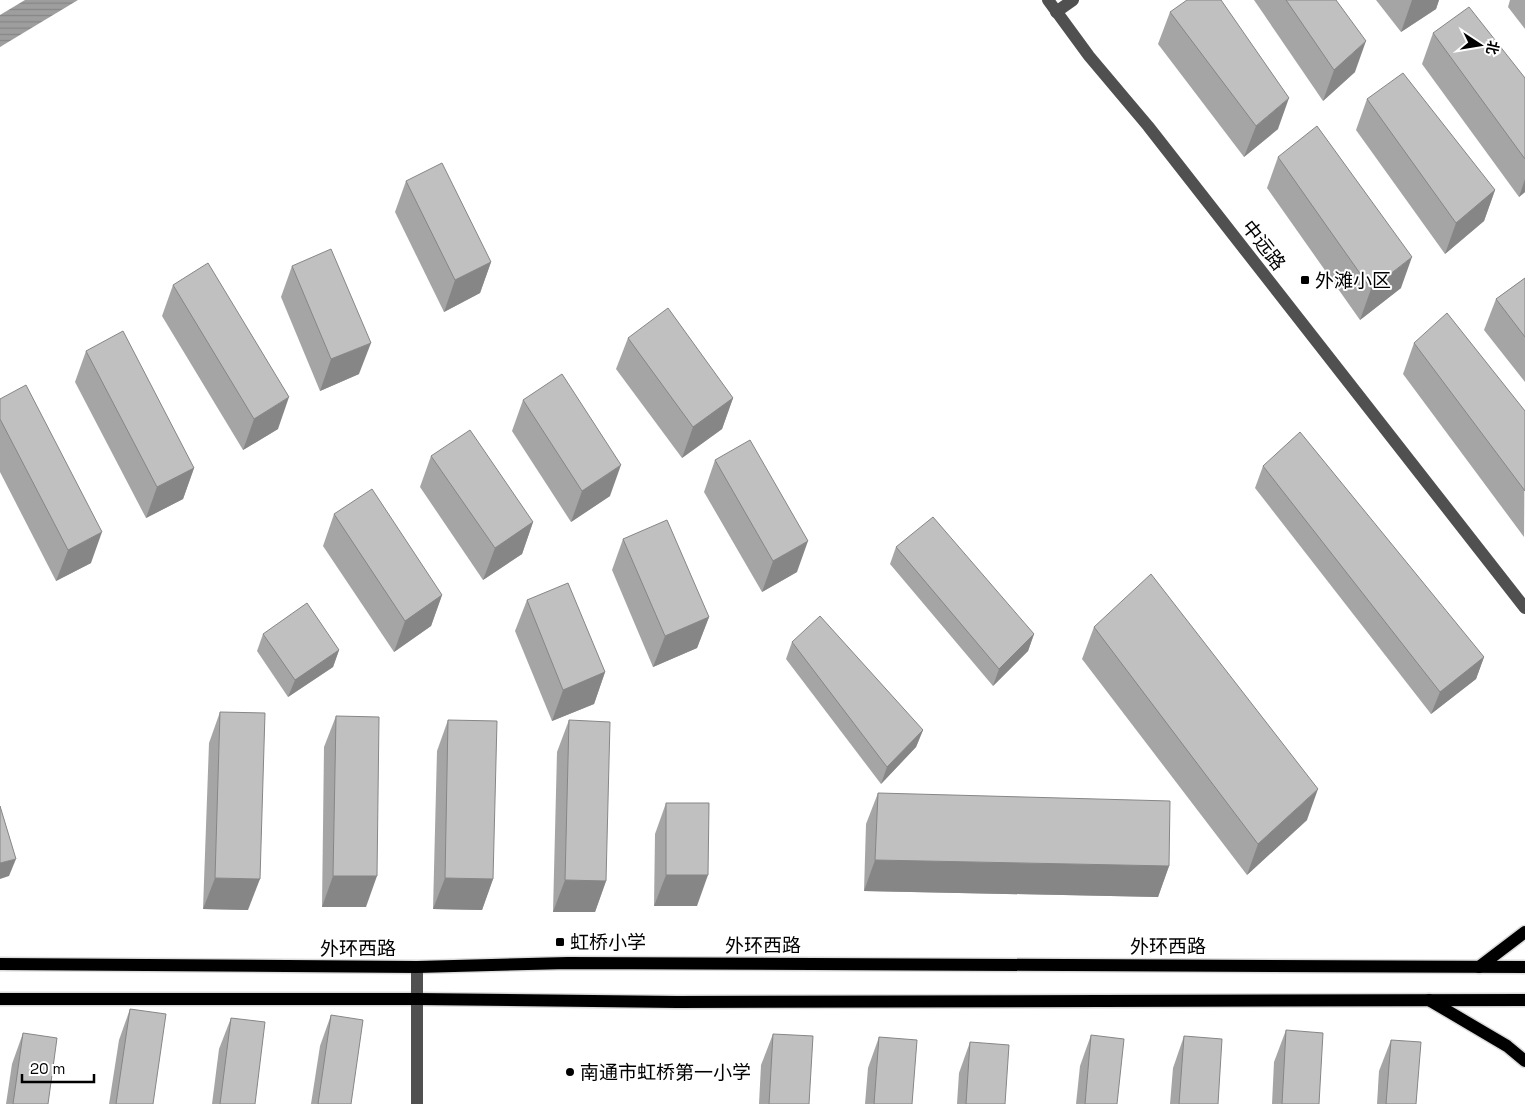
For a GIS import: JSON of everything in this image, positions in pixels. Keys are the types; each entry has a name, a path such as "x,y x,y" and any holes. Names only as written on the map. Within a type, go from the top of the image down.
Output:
{"main road":[{"path":"1478,967 1525,932"},
{"name":"外环西路","path":"0,964 417,967 568,962 1525,967"},
{"path":"0,999 418,999 667,1002 1525,1000"},
{"path":"1429,1000 1507,1046 1525,1061"}],"street":[{"name":"中远路","path":"1048,0 1089,56 1148,126 1525,608"},
{"path":"1056,12 1073,0"},
{"path":"417,967 417,1104"}],"shaded area":[{"path":"25,0 78,0 0,47 0,15"}],"building":[{"path":"1187,0 1221,0 1289,98 1256,126 1170,12"},
{"path":"1286,0 1336,0 1366,41 1334,70"},
{"path":"1469,7 1525,78 1525,159 1433,33"},
{"path":"1403,73 1495,190 1456,223 1367,99"},
{"path":"1317,126 1412,257 1371,289 1278,157"},
{"path":"442,163 491,262 455,280 406,181"},
{"path":"331,249 371,343 331,359 292,266"},
{"path":"208,263 289,397 254,419 173,285"},
{"path":"1525,278 1525,337 1496,299"},
{"path":"668,308 733,398 693,427 628,338"},
{"path":"1447,313 1525,411 1525,491 1414,343"},
{"path":"123,331 194,468 157,487 86,351"},
{"path":"562,374 621,465 582,491 523,400"},
{"path":"26,385 102,532 68,550 0,419 0,399"},
{"path":"470,430 533,522 495,548 431,456"},
{"path":"1300,432 1484,657 1440,692 1263,466"},
{"path":"750,440 808,541 773,561 715,460"},
{"path":"372,489 442,595 405,621 334,514"},
{"path":"933,517 1034,634 999,669 896,547"},
{"path":"667,520 709,617 665,636 623,539"},
{"path":"1151,574 1318,789 1258,844 1094,627"},
{"path":"568,583 605,672 563,690 527,600"},
{"path":"307,603 339,650 295,680 263,634"},
{"path":"820,616 923,730 887,767 792,642"},
{"path":"220,712 265,713 260,879 215,878"},
{"path":"336,716 379,717 377,876 333,876"},
{"path":"448,720 497,721 493,879 445,878"},
{"path":"569,720 610,722 606,881 565,880"},
{"path":"878,793 1170,801 1169,866 875,860"},
{"path":"666,803 709,803 708,875 666,875"},
{"path":"0,806 16,859 0,863"},
{"path":"130,1009 166,1014 153,1104 116,1104"},
{"path":"331,1015 363,1020 351,1104 318,1104"},
{"path":"231,1018 265,1022 255,1104 220,1104"},
{"path":"1286,1030 1323,1033 1319,1104 1282,1104"},
{"path":"23,1033 57,1038 48,1104 13,1104"},
{"path":"773,1034 813,1036 809,1104 769,1104"},
{"path":"1091,1035 1124,1039 1117,1104 1085,1104"},
{"path":"1184,1036 1222,1039 1218,1104 1179,1104"},
{"path":"879,1037 917,1040 912,1104 874,1104"},
{"path":"1391,1040 1421,1042 1416,1104 1386,1104"},
{"path":"970,1042 1009,1045 1005,1104 966,1104"}],"place":[{"name":"外滩小区","path":"1305,280"},
{"name":"虹桥小学","path":"560,942"},
{"name":"南通市虹桥第一小学","path":"570,1072"}]}
